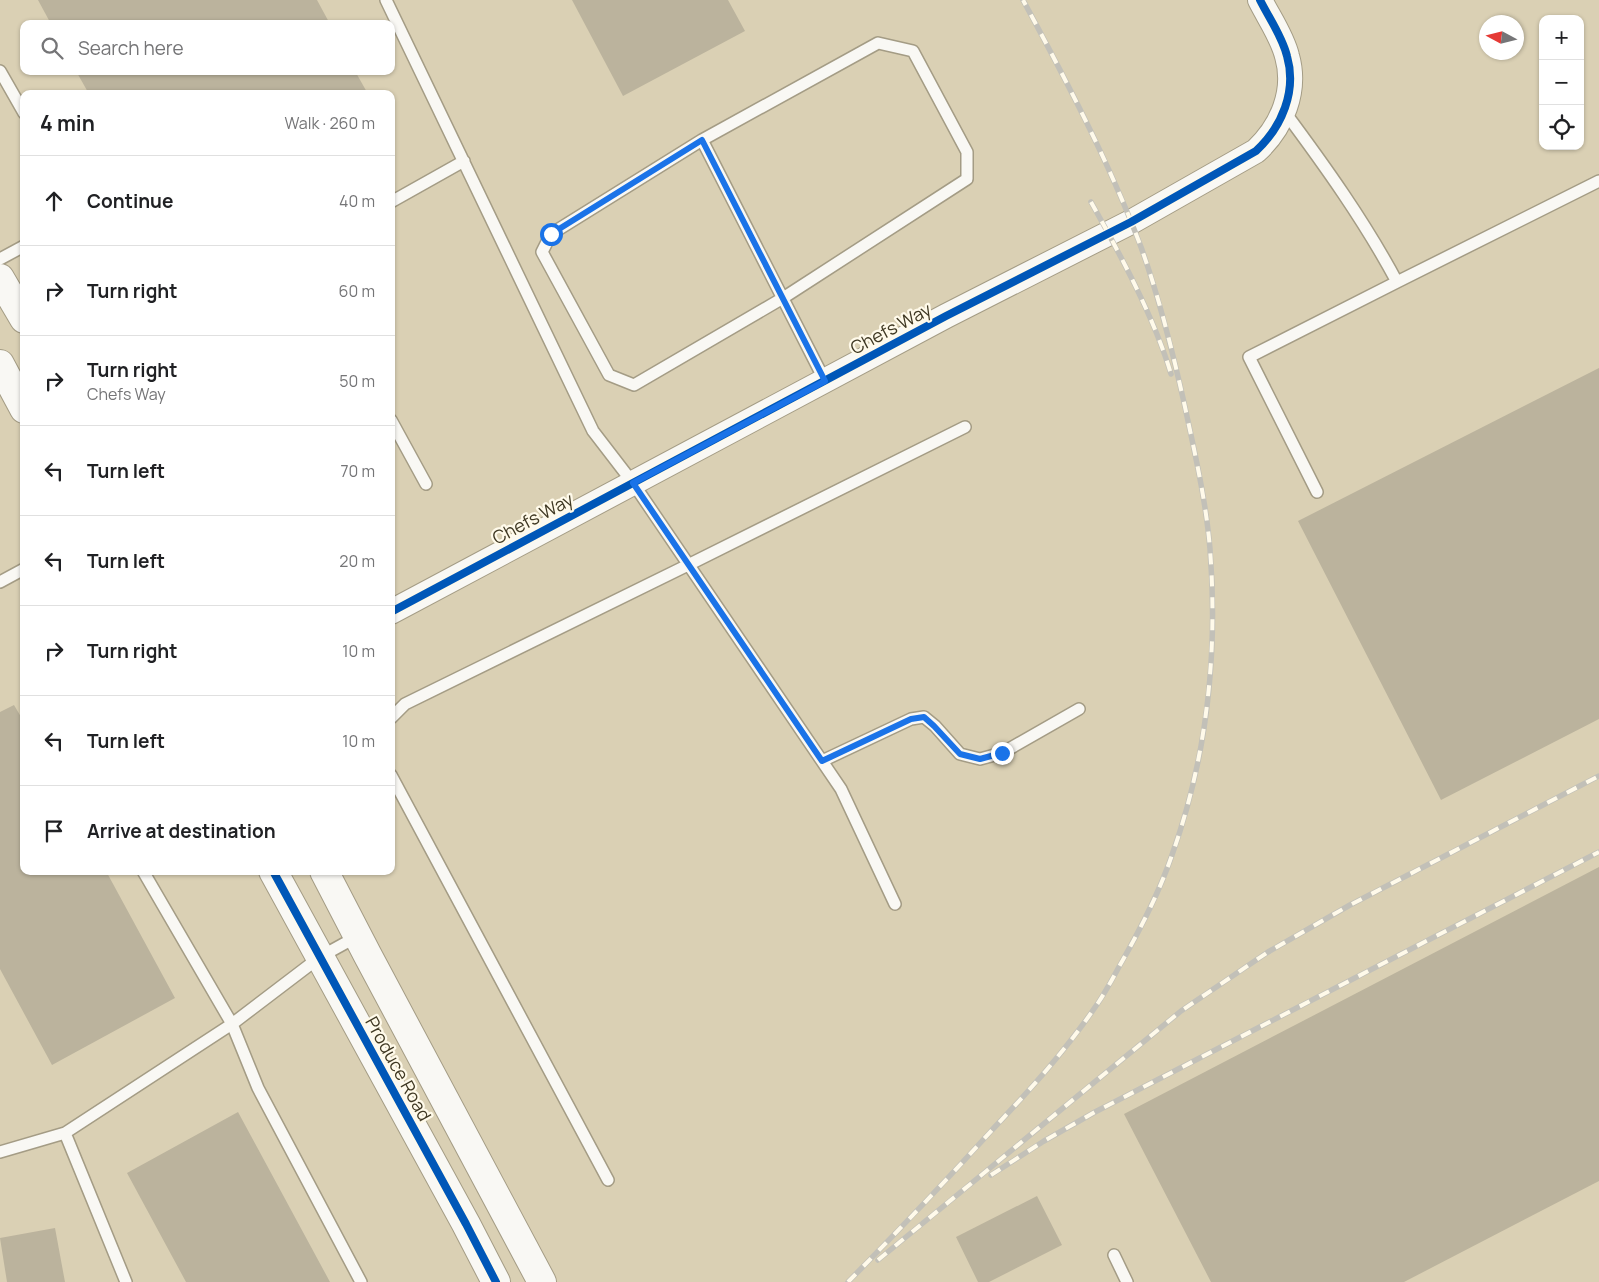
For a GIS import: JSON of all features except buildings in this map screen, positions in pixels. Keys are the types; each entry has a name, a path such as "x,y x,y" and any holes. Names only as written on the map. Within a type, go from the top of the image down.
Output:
{"street":[{"name":"Chefs Way","path":"395,610 946,316 1131,222 1256,151 1267,141 1280,122 1287,103 1290,76 1287,56 1260,0"},
{"path":"0,278 20,312"},
{"path":"0,364 20,402"},
{"name":"Produce Road","path":"275,875 496,1282"},
{"name":"Produce Road","path":"326,875 542,1282"}],"lane":[{"path":"386,0 593,431 633,483 841,789 894,904"},
{"path":"878,43 913,50 967,152 968,179 782,298 634,385 609,375 542,252 551,234 702,140 878,43"},
{"path":"0,71 20,106"},
{"path":"1284,111 1319,158 1376,243 1397,282"},
{"path":"702,140 825,381"},
{"path":"395,200 464,161"},
{"path":"1317,492 1249,357 1599,181"},
{"path":"0,259 20,248"},
{"path":"395,714 404,704 688,565 965,426"},
{"path":"395,427 426,484"},
{"path":"0,582 20,571"},
{"path":"822,761 911,719 924,717 960,754 980,759 1002,753 1079,710"},
{"path":"395,782 608,1180"},
{"path":"145,875 232,1024 258,1088 361,1282"},
{"path":"0,1152 65,1133 232,1024 320,957 358,936"},
{"path":"65,1133 126,1282"},
{"path":"1114,1255 1126,1282"}],"railway":[{"path":"848,1282 939,1188 1034,1084 1074,1037 1101,998 1149,911 1161,883 1184,818 1202,742 1211,665 1212,588 1210,549 1203,495 1166,327 1129,215 1071,91 1023,0"},
{"path":"1091,202 1125,264 1146,308 1171,374"},
{"path":"878,1260 1181,1011 1268,952 1350,905 1599,776"},
{"path":"991,1175 1044,1141 1095,1112 1599,852"}],"cycle path":[{"path":"395,610 946,316 1131,222 1256,151 1280,120 1285,108 1290,82 1290,69 1285,49 1260,0"},
{"path":"275,875 496,1282"}],"route":[{"path":"551,234 702,140 825,381 633,483 822,761 911,719 924,717 960,754 980,759 1002,753"}]}
